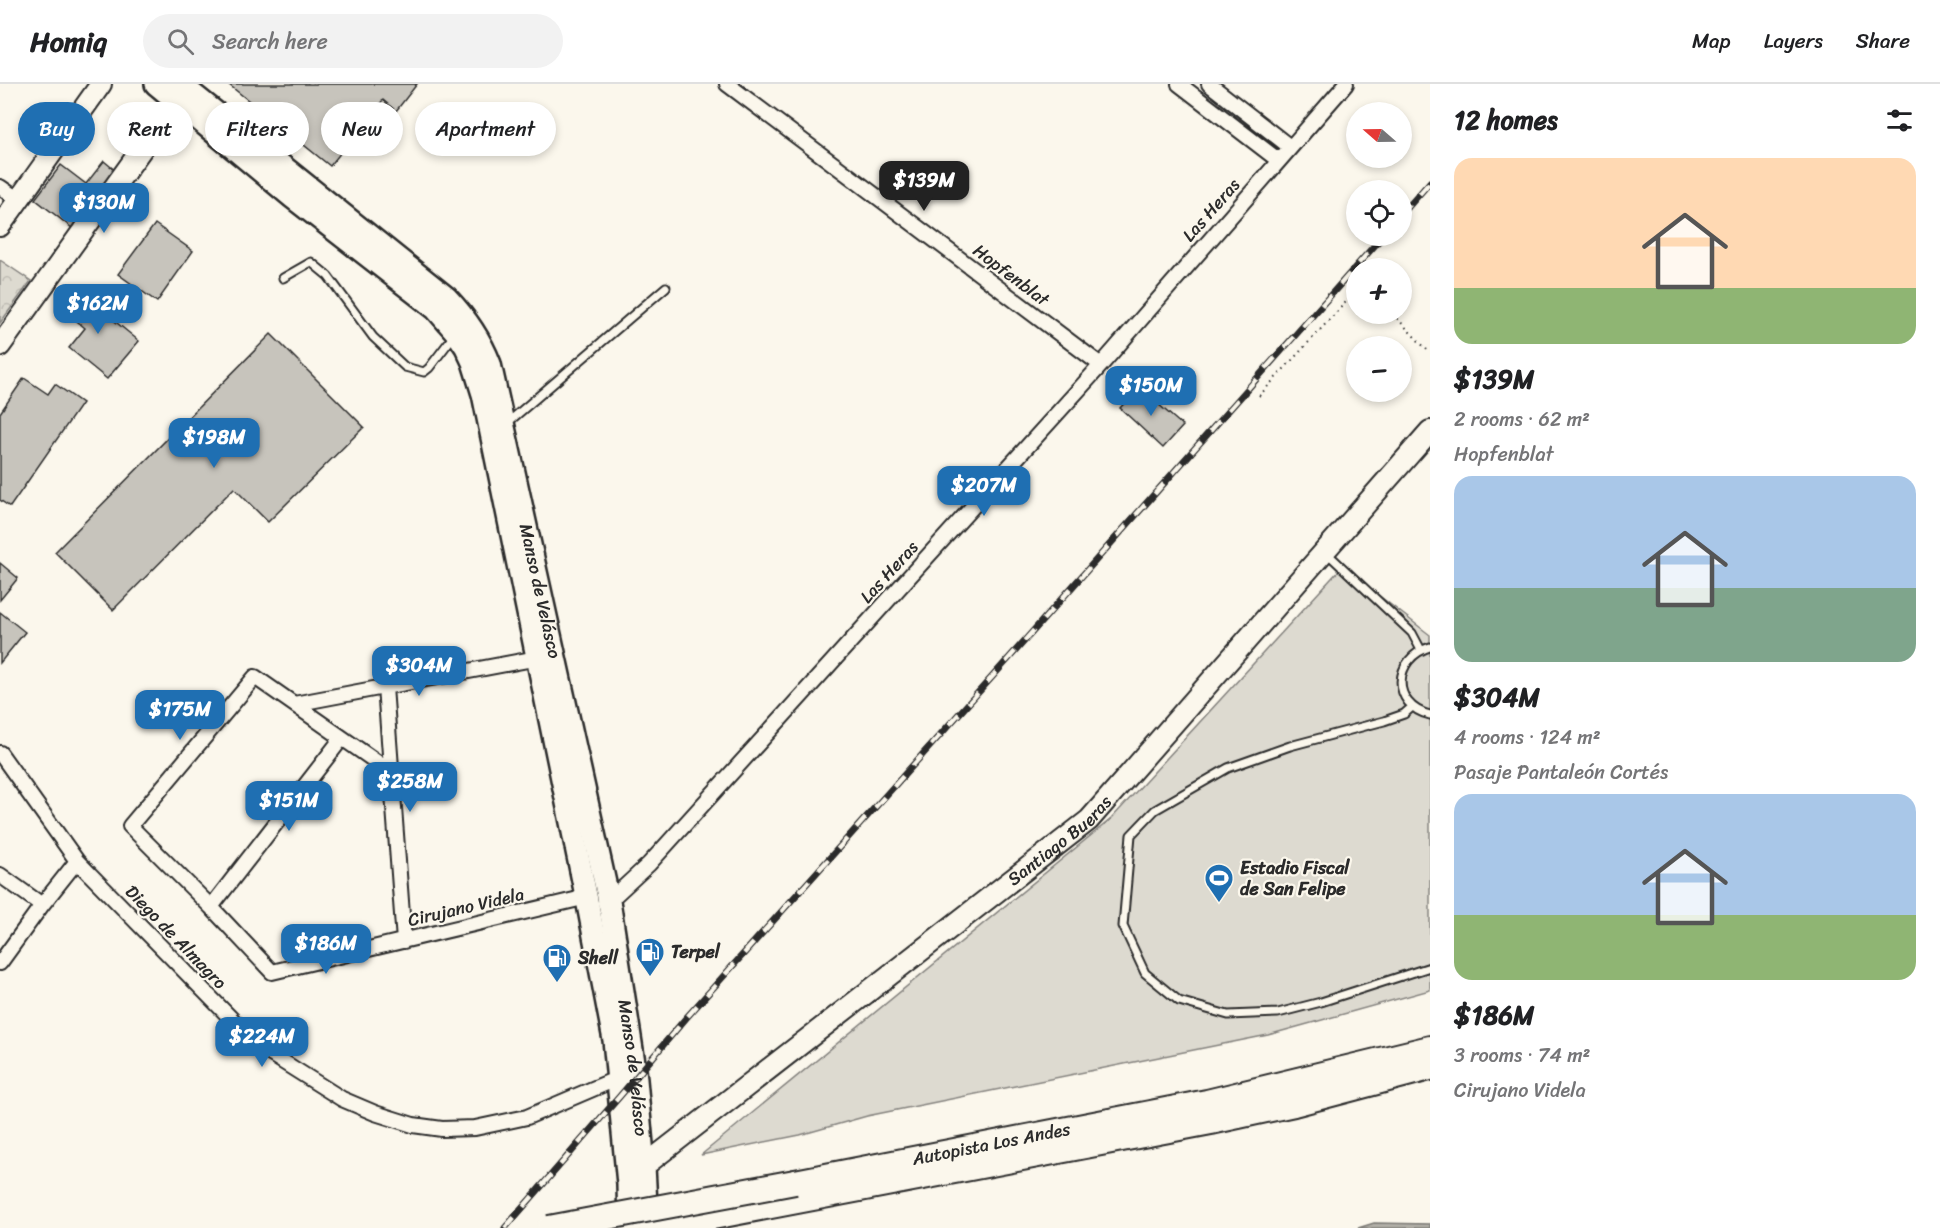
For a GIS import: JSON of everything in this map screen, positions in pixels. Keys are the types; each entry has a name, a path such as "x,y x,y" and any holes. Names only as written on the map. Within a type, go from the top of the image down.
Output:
{"highway":[{"name":"Autopista Los Andes","path":"656,1228 796,1191 1207,1102 1430,1048"},
{"name":"Autopista Los Andes","path":"549,1228 796,1191 1211,1122 1294,1104 1430,1068"}],"main road":[{"path":"156,84 183,89"},
{"name":"Manso de Velásco","path":"183,89 292,197 436,309 456,332 473,362 483,394 538,658 614,1040 627,1074 629,1228"},
{"name":"Manso de Velásco","path":"183,89 435,288 458,309 476,334 490,364 609,901 627,1074 644,1166 647,1228"}],"street":[{"path":"0,226 101,84"},
{"name":"Hopfenblat","path":"727,84 1101,365"},
{"path":"1179,84 1278,160"},
{"path":"1209,84 1290,147"},
{"name":"Las Heras","path":"588,904 609,901 649,864 1101,365 1346,84"},
{"path":"0,346 183,89"},
{"path":"0,187 19,200"},
{"name":"Santiago Bueras","path":"628,1184 644,1166 1089,820 1430,431"},
{"path":"294,704 538,658"},
{"name":"Cirujano Videla","path":"294,704 255,677 130,826 272,972 404,941 588,904"},
{"path":"385,687 404,941"},
{"path":"294,704 391,772"},
{"path":"211,907 342,738"},
{"name":"Diego de Almagro","path":"0,753 77,861 258,1046 342,1099 413,1125 442,1129 475,1128 527,1117 627,1074"},
{"path":"0,963 77,861"},
{"path":"0,875 42,905"}],"lane":[{"path":"283,278 311,262 328,276 373,337 405,368 424,372 456,332"},
{"path":"505,425 666,287"},
{"path":"1325,551 1412,633 1421,650"},
{"path":"1430,647 1412,655 1402,671 1402,691 1412,707 1430,715"},
{"path":"1412,707 1404,714 1384,721 1290,746 1228,768 1155,810 1131,835 1123,926 1145,974 1179,1001 1228,1015 1278,1013 1322,1002 1430,967"}],"path":[{"path":"1260,396 1346,302"},
{"path":"1402,324 1430,353"}],"green space":[{"path":"0,260 31,281 0,323"},
{"name":"Estadio Fiscal de San Felipe","path":"1342,567 1430,635 1430,990 1268,1035 867,1116 800,1135 701,1155 1111,819"}],"shaded area":[{"path":"1374,1223 1430,1224 1430,1228 1358,1228"}],"building":[{"path":"228,84 417,84 403,102 383,100 381,102 321,102 321,156 338,156 330,166 309,149 309,102 250,102"},
{"path":"104,161 116,171 72,228 35,199 61,165 86,184"},
{"path":"155,224 193,251 157,302 118,274"},
{"path":"73,287 139,341 107,379 69,348 85,328 58,305"},
{"path":"271,334 364,427 268,522 234,488 113,610 55,552"},
{"path":"24,378 48,394 55,384 82,403 10,507 0,500 0,413"},
{"path":"1139,387 1183,426 1163,448 1120,408"},
{"path":"0,563 18,578 0,600"},
{"path":"0,612 25,632 0,663"}],"railway":[{"path":"1412,202 1430,182"},
{"path":"505,1228 686,1018 1374,246"}],"place":[{"name":"Estadio Fiscal de San Felipe","path":"1219,904"},
{"name":"Terpel","path":"650,978"},
{"name":"Shell","path":"557,984"}]}
